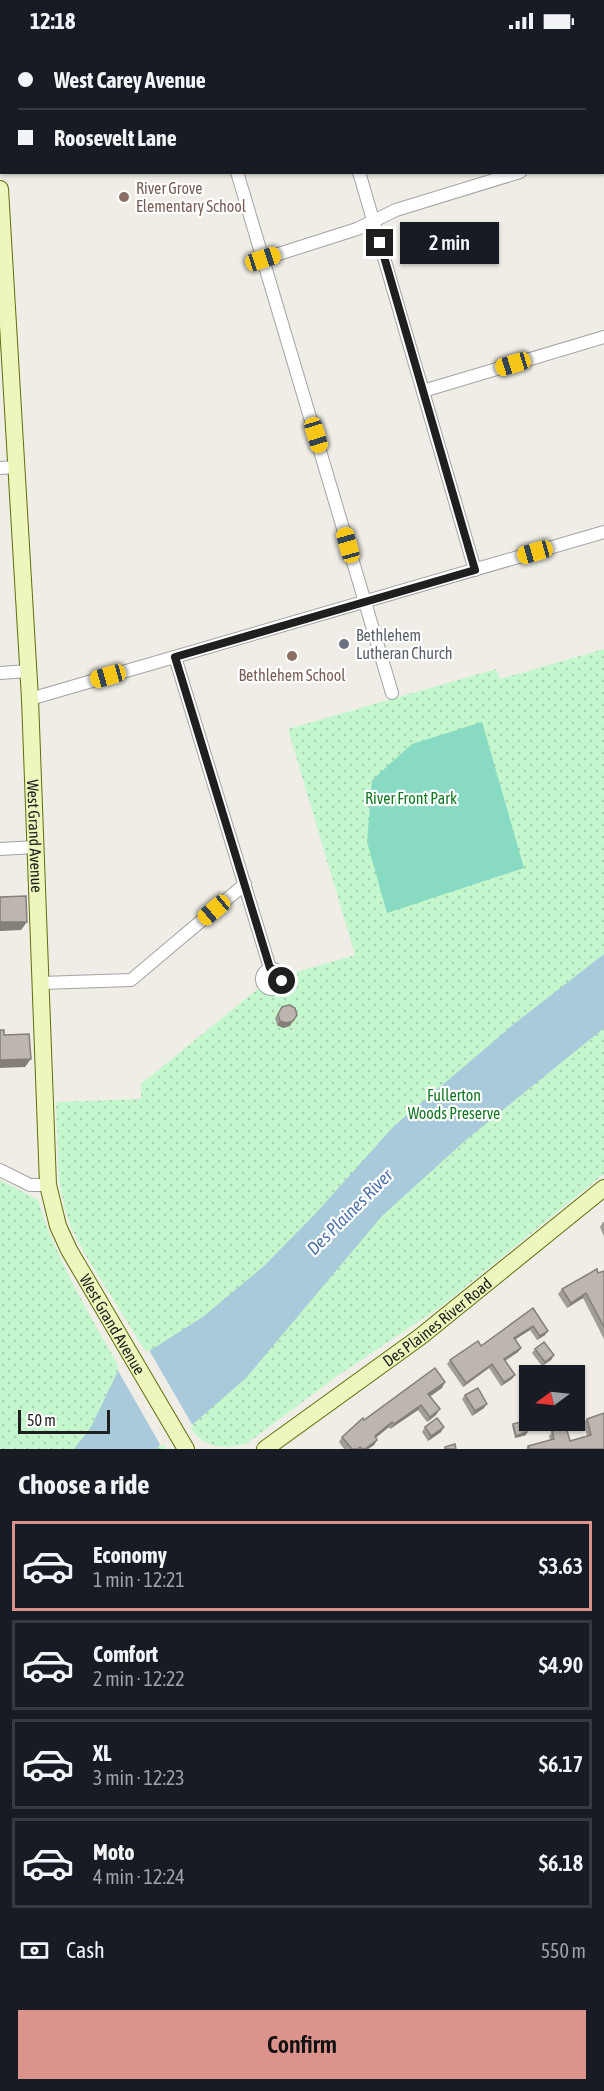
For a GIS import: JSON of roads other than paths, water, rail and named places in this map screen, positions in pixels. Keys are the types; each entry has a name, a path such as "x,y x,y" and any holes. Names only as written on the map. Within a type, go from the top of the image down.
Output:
{"main road":[{"name":"West Grand Avenue","path":"0,189 8,467 30,699 48,1185 58,1226 69,1250 182,1442"},
{"name":"Des Plaines River Road","path":"266,1449 420,1337 604,1188"}],"street":[{"path":"238,174 392,693"},
{"path":"360,174 475,570"},
{"path":"263,259 373,222 396,210 513,174"},
{"path":"423,391 604,337"},
{"path":"30,699 604,532"},
{"path":"175,657 270,968"},
{"path":"0,673 28,671"},
{"path":"0,849 36,846"},
{"path":"41,983 131,980 245,884"},
{"path":"0,1170 30,1185 48,1185"}],"water":[{"name":"Des Plaines River","path":"604,954 604,1028 467,1139 382,1216 246,1378 192,1425 160,1444 157,1449 74,1449 91,1427 118,1371 204,1316 264,1266 315,1214 394,1126 514,1024"}],"place":[{"name":"River Grove Elementary School","path":"124,197"},
{"name":"Bethlehem Lutheran Church","path":"344,644"},
{"name":"Bethlehem School","path":"292,656"}],"park label":[{"name":"River Front Park","path":"411,798"},
{"name":"Fullerton Woods Preserve","path":"454,1104"}]}
